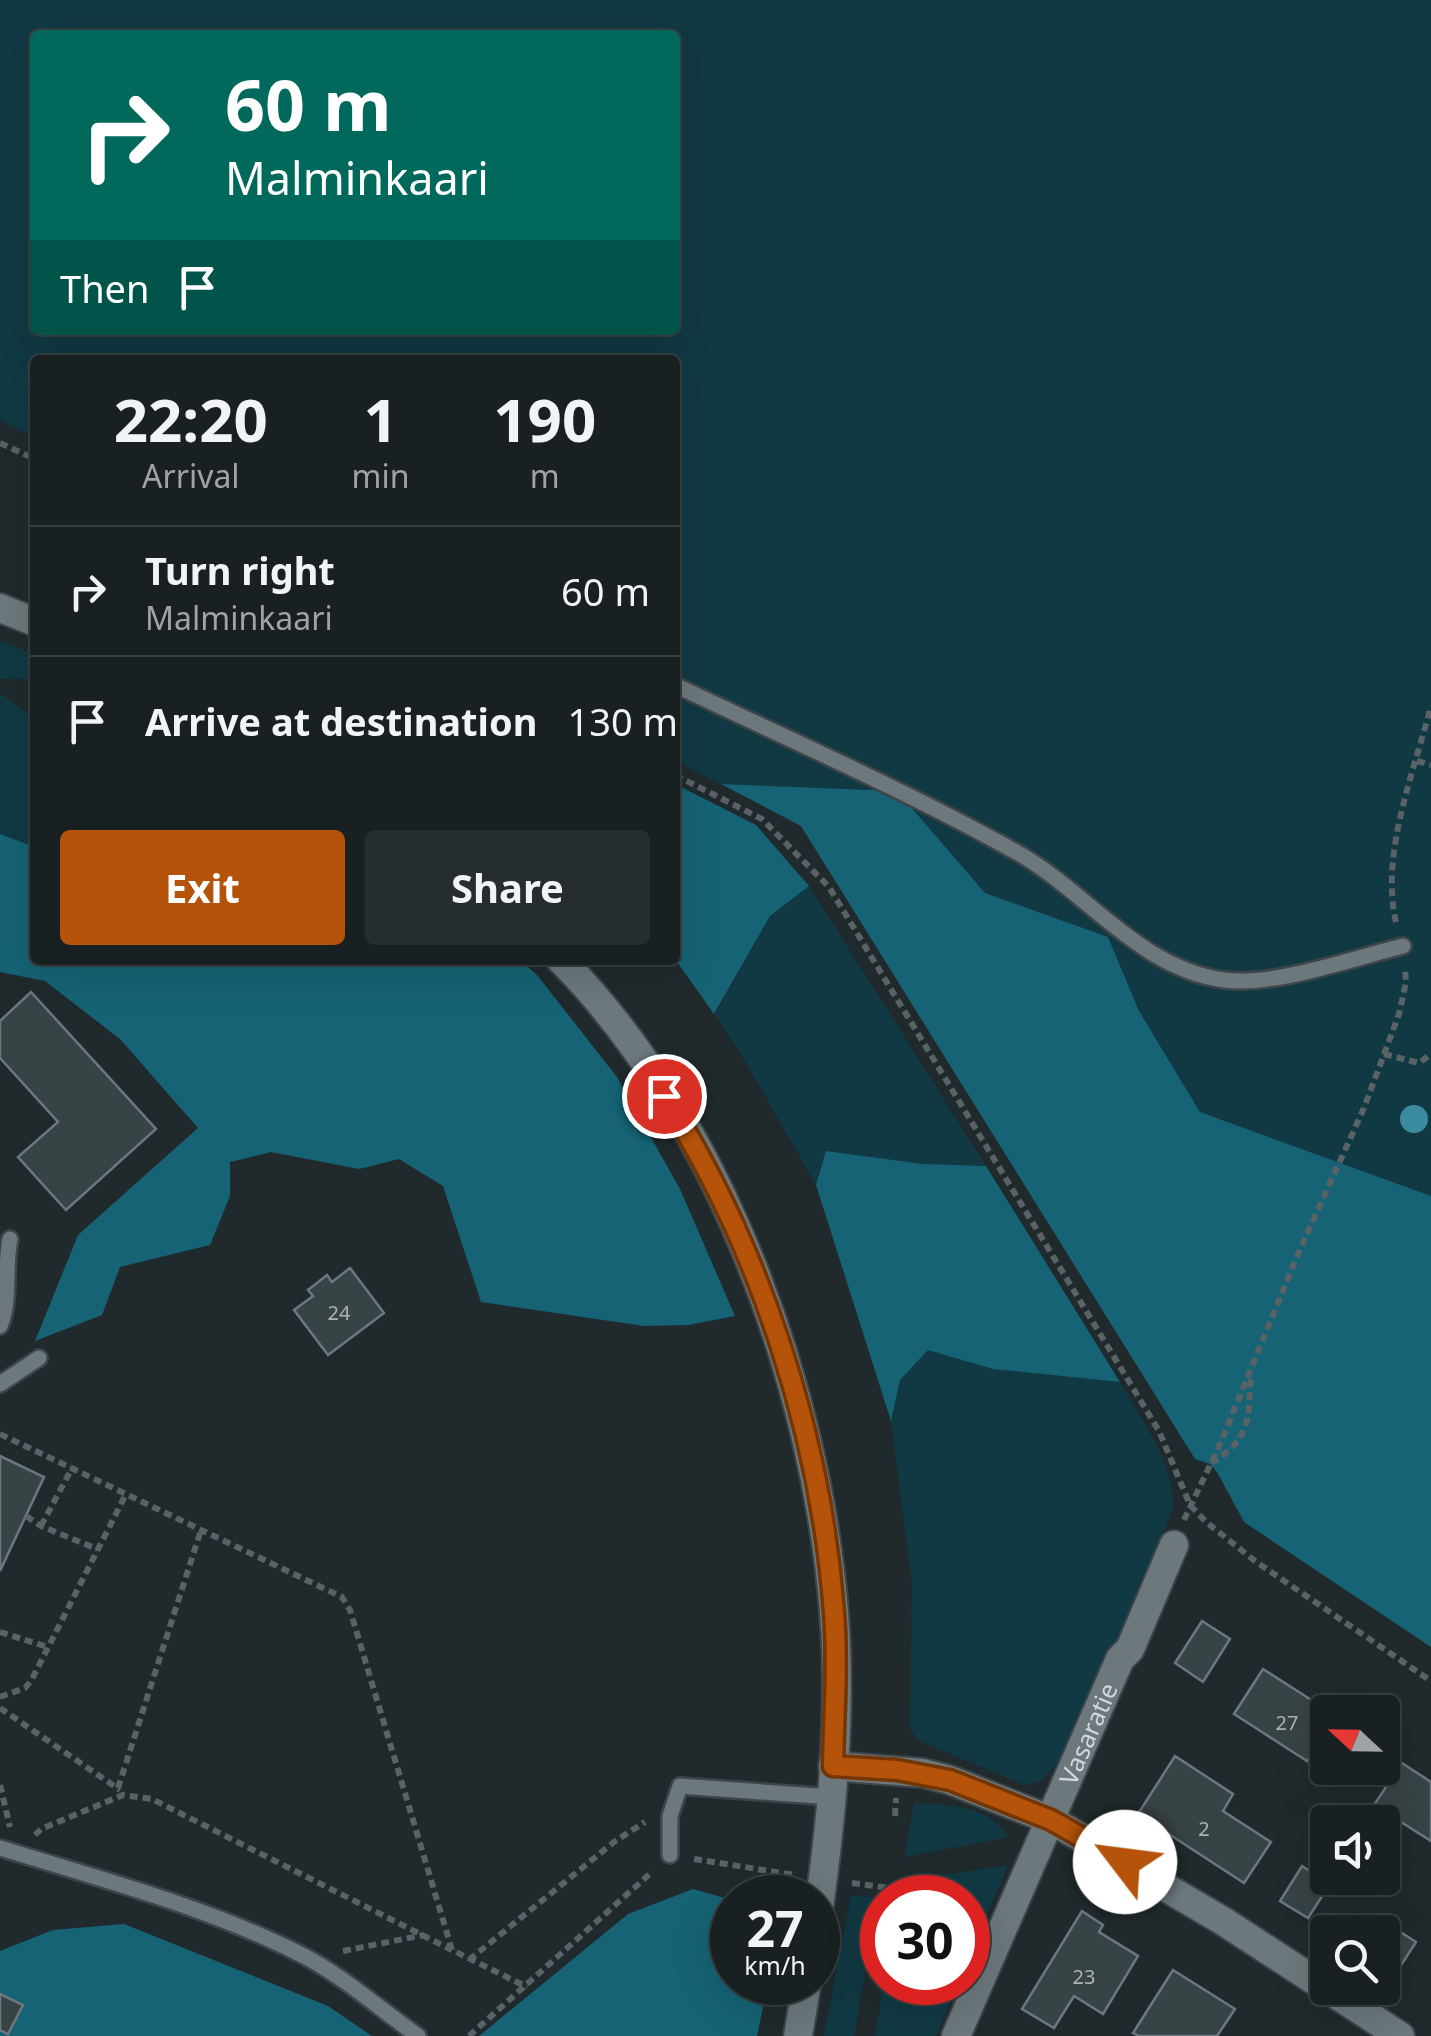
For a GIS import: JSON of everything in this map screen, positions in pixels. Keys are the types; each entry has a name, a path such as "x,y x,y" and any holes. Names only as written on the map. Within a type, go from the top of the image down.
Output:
{"street":[{"path":"0,608 30,620"},
{"path":"564,965 633,1047 680,1120 720,1194 779,1335 812,1470 834,1614 832,1797 823,1875"},
{"name":"Vasaratie","path":"956,2036 1174,1545"},
{"path":"833,1766 923,1773 1051,1820 1223,1921 1400,2036"},
{"path":"798,2036 804,2005"}],"lane":[{"path":"680,687 949,816 1022,856 1070,886 1126,936 1166,962 1190,972 1226,981 1280,976 1403,946"},
{"path":"0,1326 5,1314 5,1262 10,1240"},
{"path":"0,1384 40,1358"},
{"path":"670,1855 670,1816 680,1786 832,1797"},
{"path":"7,1850 158,1896 308,1958 418,2036"}],"path":[{"path":"0,442 30,457"},
{"path":"1190,1504 1364,1108 1406,982 1403,946 1390,894 1392,858 1431,706"},
{"path":"1417,761 1431,765"},
{"path":"680,778 762,819 828,887 1159,1431 1190,1504 1230,1542 1431,1682"},
{"path":"1384,1054 1419,1064 1431,1054"},
{"path":"1210,1464 1233,1450 1241,1440 1252,1370"},
{"path":"0,1434 342,1597 350,1610 452,1950"},
{"path":"41,1526 72,1468"},
{"path":"0,1697 25,1688 126,1494"},
{"path":"26,1516 97,1549"},
{"path":"0,1785 7,1850 41,1829 120,1792 201,1530"},
{"path":"0,1632 48,1648"},
{"path":"0,1708 120,1792 152,1799 527,1987"},
{"path":"469,1960 614,1842 648,1821 670,1816"},
{"path":"469,2036 670,1855 794,1874"},
{"path":"308,1958 424,1936"}],"shaded area":[{"path":"0,0 1431,0 1431,1196 1200,1112 1139,1011 1108,937 985,893 897,791 721,784 680,764 680,355 30,355 30,435 0,420"},
{"path":"0,641 30,652 30,679 0,679"},
{"path":"0,693 30,715 30,845 0,834"},
{"path":"721,784 897,791 985,893 1108,937 1139,1011 1200,1112 1431,1196 1431,1647 1244,1522 1217,1472 1210,1464 1195,1459 801,826"},
{"path":"680,787 756,825 809,886 770,916 714,1014 679,965"},
{"path":"0,834 30,845 30,965 526,965 617,1077 680,1189 735,1316 688,1325 644,1326 481,1302 443,1186 399,1159 359,1169 271,1152 230,1162 230,1196 210,1245 120,1267 102,1315 35,1341 78,1235 198,1128 120,1039 45,981 0,972"},
{"path":"809,886 986,1166 923,1164 826,1151 816,1185 715,1014 770,916"},
{"path":"826,1151 923,1164 986,1166 1120,1382 993,1369 928,1350 900,1380 891,1421 816,1185"},
{"path":"928,1349 993,1369 1120,1382 1169,1476 1173,1509 1117,1642 1110,1645 1059,1762 1041,1781 1024,1785 918,1740 910,1729 912,1583 891,1421 900,1380"},
{"path":"914,1803 979,1812 1000,1826 1008,1837 905,1857"},
{"path":"1008,1865 990,1908 990,1875 945,1875"},
{"path":"693,1889 710,1894 710,2005 763,2005 757,2036 479,2036 628,1914"},
{"path":"851,1895 860,1896 860,2002 854,2036 824,2036 830,2005 840,2005 840,1952"},
{"path":"124,1924 328,2006 372,2036 0,2036 0,1951 53,1930"},
{"path":"880,2005 949,2005 936,2036 875,2036"}],"building":[{"path":"31,992 156,1129 66,1210 18,1157 58,1122 0,1058 0,1021"},
{"path":"350,1268 384,1313 328,1355 294,1310 313,1296 308,1290 327,1275 332,1282"},
{"path":"0,1456 44,1477 0,1571"},
{"path":"1202,1621 1230,1639 1203,1682 1175,1663"},
{"path":"1263,1669 1310,1699 1310,1756 1307,1761 1234,1714"},
{"path":"1175,1756 1233,1794 1223,1811 1271,1842 1244,1883 1138,1814"},
{"path":"1402,1763 1431,1782 1431,1841 1400,1821 1400,1805 1374,1805 1387,1785 1400,1785"},
{"path":"1302,1866 1310,1871 1310,1895 1323,1895 1308,1918 1280,1901"},
{"path":"1082,1911 1103,1925 1099,1932 1138,1956 1103,2014 1074,1996 1054,2028 1022,2009"},
{"path":"1400,1932 1416,1942 1400,1967"},
{"path":"1173,1970 1235,2009 1217,2036 1133,2033"},
{"path":"0,1994 23,2005 8,2034 0,2030"}],"route":[{"path":"664,1096 720,1194 752,1266 779,1335 797,1401 834,1614 833,1766 923,1773 950,1780 1051,1820 1125,1862"}]}
